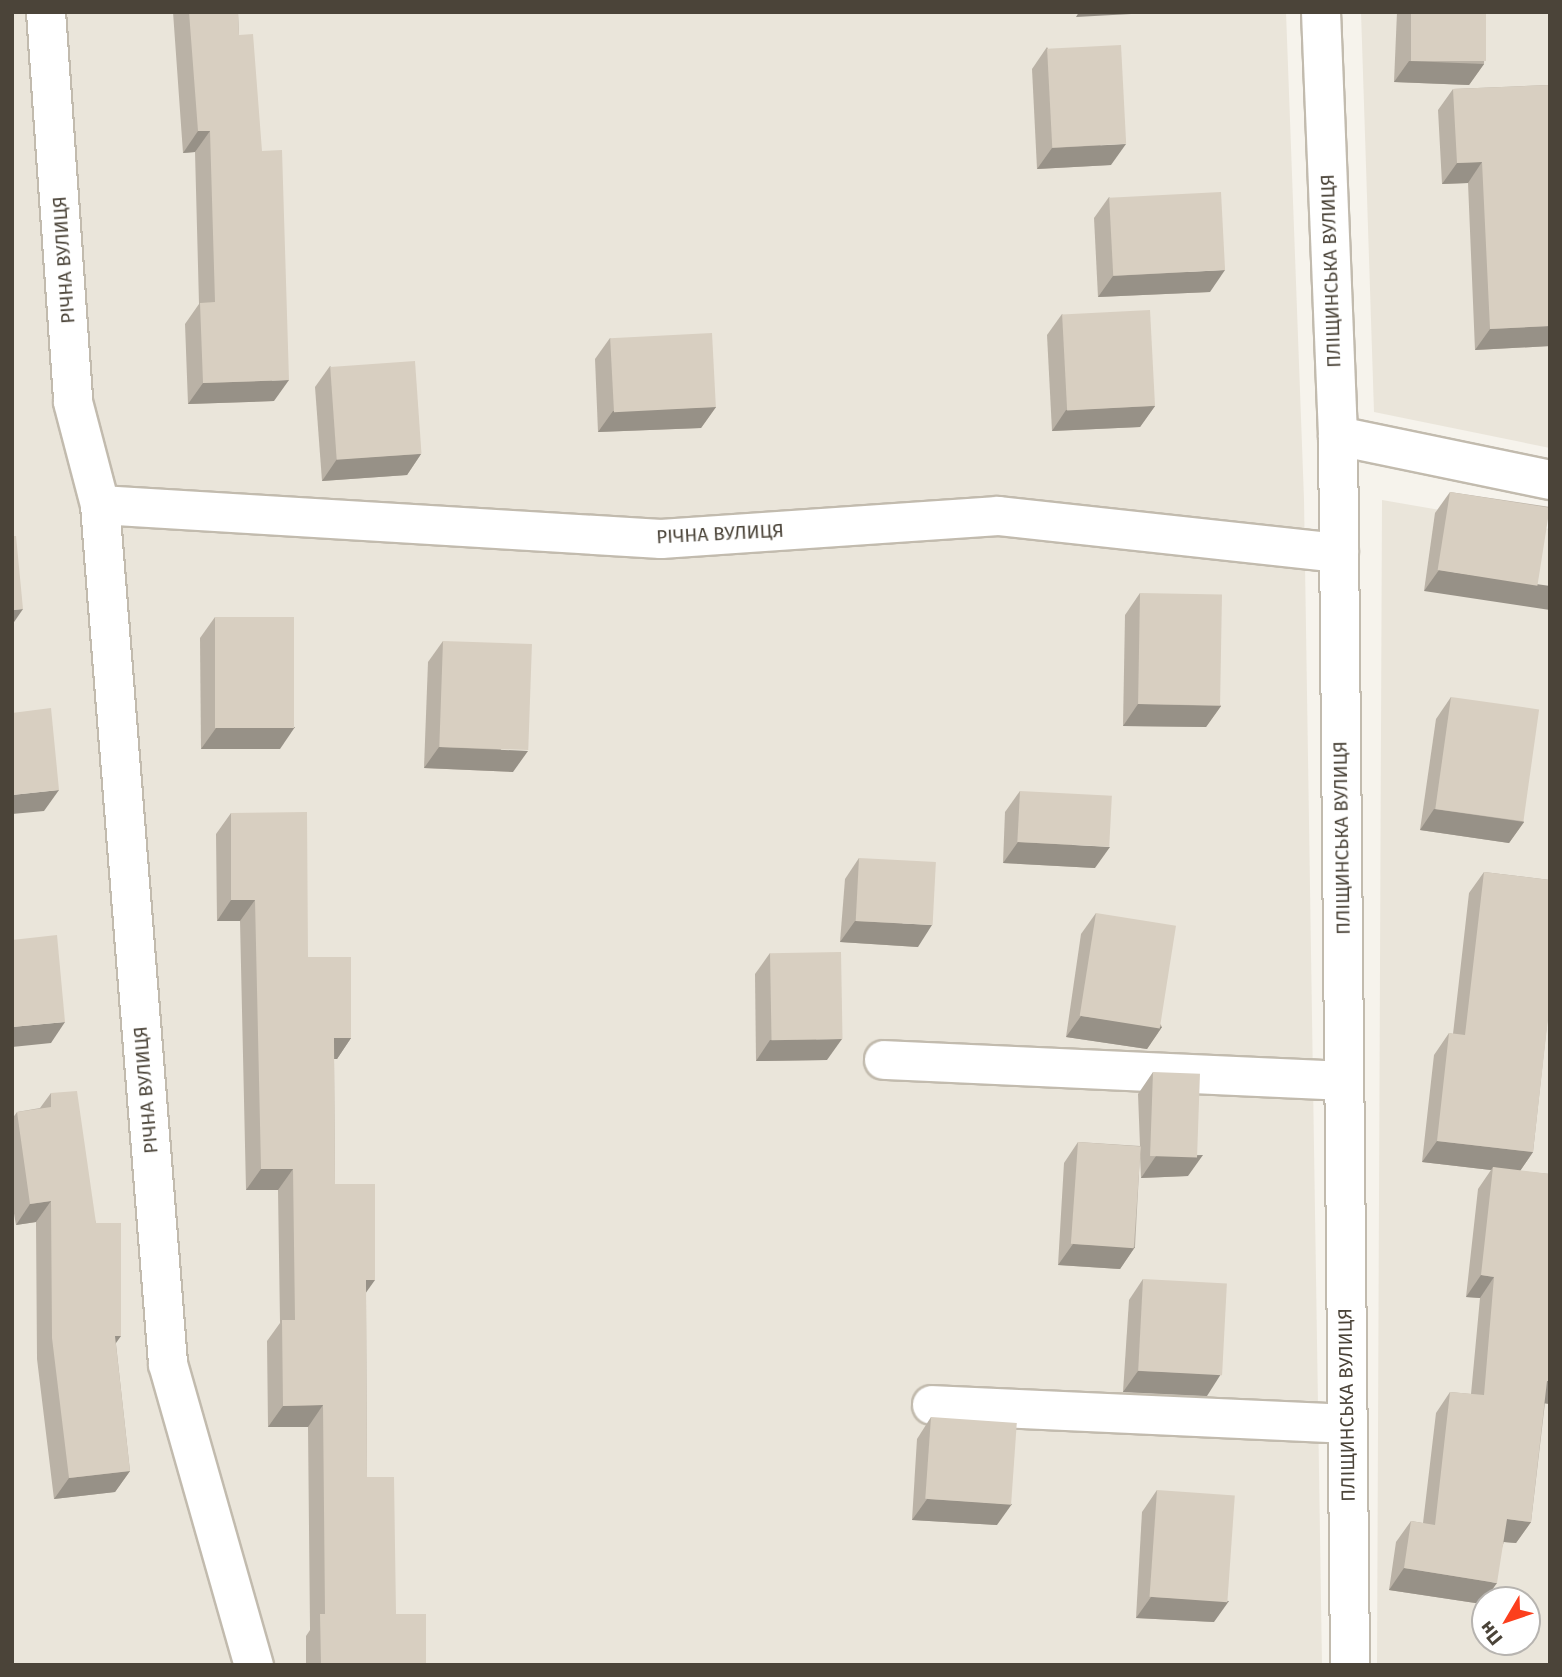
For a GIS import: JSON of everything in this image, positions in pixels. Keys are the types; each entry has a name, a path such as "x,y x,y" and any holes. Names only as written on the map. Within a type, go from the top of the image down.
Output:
{"street":[{"name":"РІЧНА ВУЛИЦЯ","path":"47,12 73,401 100,505 168,1364 254,1665"},
{"name":"ПЛІЩИНСЬКА ВУЛИЦЯ","path":"1321,12 1338,436 1350,1665"},
{"path":"1338,436 1550,480"},
{"name":"РІЧНА ВУЛИЦЯ","path":"100,505 661,539 998,516 1339,553"},
{"path":"884,1060 1344,1081"},
{"path":"932,1405 1348,1424"}],"shaded area":[{"path":"12,12 1286,12 1304,499 1322,1665 12,1665"},
{"path":"1361,12 1550,12 1550,448 1374,412"},
{"path":"1382,500 1550,529 1550,1665 1377,1665"}],"building":[{"path":"189,12 238,12 239,35 253,34 262,151 282,150 289,380 203,383 200,303 215,302 210,131 198,131"},
{"path":"1411,12 1486,12 1486,61 1411,61"},
{"path":"1121,45 1126,144 1052,148 1047,49"},
{"path":"1550,85 1550,326 1490,329 1482,162 1457,163 1453,89"},
{"path":"1221,192 1225,270 1113,276 1109,198"},
{"path":"1150,310 1155,406 1067,410 1062,315"},
{"path":"712,333 716,407 614,412 610,338"},
{"path":"415,361 421,454 337,460 330,367"},
{"path":"1450,492 1550,508 1537,586 1438,570"},
{"path":"12,536 16,536 23,609 12,610"},
{"path":"1140,593 1222,594 1220,705 1138,704"},
{"path":"215,617 294,617 294,728 215,728"},
{"path":"443,641 532,644 528,750 439,747"},
{"path":"1451,697 1539,709 1523,821 1435,809"},
{"path":"51,708 59,790 12,795 12,713"},
{"path":"1020,791 1112,796 1109,847 1017,842"},
{"path":"307,812 308,957 351,957 351,1038 334,1038 335,1184 375,1184 375,1280 366,1280 367,1477 394,1477 396,1614 426,1614 426,1665 321,1665 320,1614 325,1614 323,1405 283,1406 282,1320 295,1320 293,1169 261,1169 255,900 231,900 231,813"},
{"path":"859,858 936,862 933,925 856,921"},
{"path":"1484,872 1550,880 1550,1001 1533,1152 1437,1141 1449,1033 1465,1035"},
{"path":"1096,913 1176,926 1160,1028 1080,1016"},
{"path":"57,935 65,1022 12,1027 12,940"},
{"path":"841,952 843,1039 772,1040 770,953"},
{"path":"1153,1072 1200,1074 1197,1158 1150,1156"},
{"path":"77,1091 96,1223 121,1223 121,1336 115,1336 130,1471 69,1478 52,1338 51,1201 30,1204 17,1112 51,1107 51,1093"},
{"path":"1078,1142 1141,1146 1134,1248 1071,1244"},
{"path":"1493,1167 1550,1174 1550,1381 1547,1381 1531,1522 1507,1519 1497,1583 1404,1568 1411,1521 1435,1525 1450,1392 1484,1395 1494,1277 1481,1275"},
{"path":"1143,1279 1227,1283 1222,1375 1138,1371"},
{"path":"931,1417 1017,1423 1011,1505 925,1499"},
{"path":"1157,1490 1235,1495 1227,1602 1150,1597"}]}
